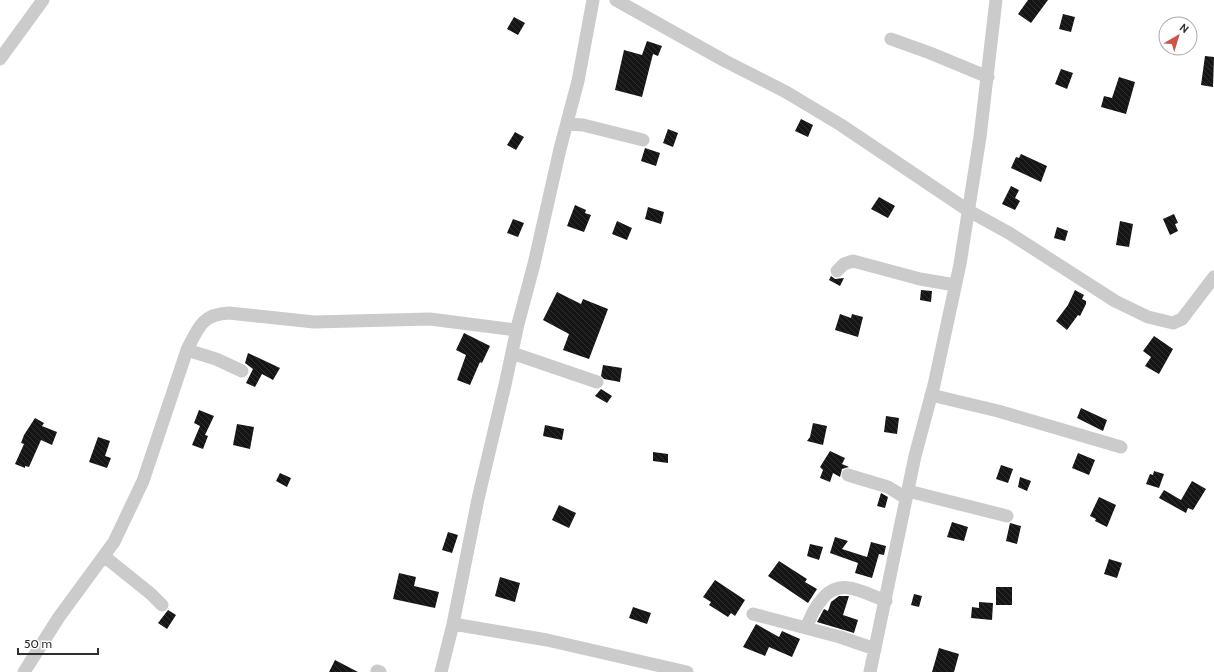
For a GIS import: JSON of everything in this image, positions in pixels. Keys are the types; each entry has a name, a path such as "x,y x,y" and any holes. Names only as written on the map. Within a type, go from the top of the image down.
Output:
{"street":[{"path":"0,59 43,0"},
{"path":"441,672 453,624 478,499 516,330 578,81 594,0"},
{"path":"616,0 630,3 725,61 786,92 841,125 969,211 1009,233 1116,301 1148,317 1173,323 1182,319 1214,276"},
{"path":"870,672 915,456 931,395 955,285 969,211 988,77 990,39 996,0"},
{"path":"891,39 988,77"},
{"path":"567,124 583,125 643,140"},
{"path":"837,271 844,264 853,261 920,279 955,285"},
{"path":"24,672 59,617 105,557 117,537 143,481 187,350 203,322 215,313 229,313 314,322 430,319 516,330"},
{"path":"187,350 216,359 242,371"},
{"path":"512,353 597,382"},
{"path":"931,395 998,411 1121,447"},
{"path":"848,476 888,487 907,495 1007,516"},
{"path":"105,557 151,594 162,605"},
{"path":"807,628 810,616 817,605 832,589 840,586 886,601"},
{"path":"753,614 840,637 875,649"},
{"path":"453,624 547,640 641,667 687,672"}],"building":[{"path":"1028,0 1048,0 1031,23 1018,14"},
{"path":"1063,14 1075,17 1071,32 1059,29"},
{"path":"514,17 525,23 518,35 507,29"},
{"path":"647,41 662,46 658,56 653,54 642,97 615,90 624,50 642,55"},
{"path":"1205,56 1214,57 1213,87 1201,85"},
{"path":"1061,69 1073,73 1067,89 1055,84"},
{"path":"1119,77 1135,82 1126,114 1101,107 1104,96 1112,98"},
{"path":"801,119 813,125 808,137 795,131"},
{"path":"668,129 678,133 673,147 663,143"},
{"path":"515,132 524,137 516,150 507,145"},
{"path":"645,148 660,153 656,166 641,161"},
{"path":"1021,154 1047,166 1041,182 1011,168 1016,157 1019,158"},
{"path":"1011,186 1019,190 1015,198 1020,201 1015,210 1002,204"},
{"path":"879,197 895,206 888,218 871,209"},
{"path":"575,205 586,210 585,213 591,215 584,232 567,226"},
{"path":"648,207 664,212 661,224 645,219"},
{"path":"1174,214 1178,223 1175,224 1178,231 1170,235 1163,219"},
{"path":"513,219 524,223 518,237 507,233"},
{"path":"617,221 632,228 627,240 612,234"},
{"path":"1120,221 1133,224 1129,247 1116,245"},
{"path":"1057,227 1068,231 1065,241 1054,238"},
{"path":"831,276 835,279 844,278 840,286 829,280"},
{"path":"921,290 932,291 931,302 920,300"},
{"path":"1075,290 1084,295 1082,299 1086,301 1086,304 1080,316 1078,315 1067,330 1056,321 1068,305"},
{"path":"557,292 581,304 583,299 608,309 589,359 563,350 569,334 543,320"},
{"path":"840,314 851,318 852,314 863,317 858,337 835,330"},
{"path":"464,333 490,346 482,363 480,362 470,385 457,380 466,355 456,350"},
{"path":"1154,336 1173,349 1159,374 1145,366 1151,357 1143,351"},
{"path":"248,353 280,368 273,380 262,374 255,387 246,383 253,369 245,363"},
{"path":"603,365 622,368 620,382 604,379 601,376"},
{"path":"601,389 612,396 607,403 595,396"},
{"path":"1081,408 1107,420 1103,431 1077,418"},
{"path":"199,410 214,416 205,435 208,436 203,449 192,445 200,426 194,423"},
{"path":"886,416 899,418 897,434 884,432"},
{"path":"35,418 44,423 42,426 57,432 52,445 41,440 29,467 25,466 25,468 15,464 24,444 21,443 24,435"},
{"path":"813,423 827,426 823,445 807,441 810,437"},
{"path":"237,424 254,427 250,449 233,445"},
{"path":"545,425 564,429 562,440 543,436"},
{"path":"98,437 110,441 105,456 111,458 107,468 89,462"},
{"path":"830,451 845,458 842,464 849,467 842,469 840,477 833,473 830,482 820,478 823,470 820,467"},
{"path":"653,452 668,454 668,463 653,461"},
{"path":"1078,453 1095,460 1089,475 1072,468"},
{"path":"1001,465 1013,469 1008,483 996,479"},
{"path":"1154,471 1164,474 1159,488 1146,484 1150,474 1153,475"},
{"path":"280,473 291,478 287,487 276,481"},
{"path":"1020,477 1031,481 1027,491 1018,487"},
{"path":"1192,481 1206,489 1193,510 1188,508 1186,513 1159,498 1164,490 1181,500"},
{"path":"881,493 888,497 885,508 877,506"},
{"path":"1099,497 1116,505 1107,527 1095,521 1096,519 1090,516"},
{"path":"559,505 576,513 569,528 552,520"},
{"path":"952,522 968,527 964,541 947,537"},
{"path":"1010,523 1021,526 1017,544 1006,541"},
{"path":"448,532 458,535 452,553 442,550"},
{"path":"835,537 848,541 842,549 867,557 871,542 886,546 884,555 879,554 872,578 855,573 858,563 830,553"},
{"path":"810,544 823,547 819,560 807,556"},
{"path":"1109,559 1122,563 1117,578 1104,574"},
{"path":"779,561 807,579 805,582 817,589 808,603 768,576"},
{"path":"399,573 416,577 414,586 439,592 435,608 393,599"},
{"path":"500,577 520,583 515,602 495,596"},
{"path":"715,580 745,600 735,616 731,613 728,617 709,605 711,602 703,597"},
{"path":"996,587 1012,587 1012,605 996,605"},
{"path":"914,594 922,596 919,607 911,605"},
{"path":"839,596 849,596 843,615 858,620 854,633 817,622 824,609 828,611 831,602"},
{"path":"979,602 993,603 992,620 971,618 972,607 979,608"},
{"path":"633,607 651,613 647,624 629,618"},
{"path":"168,610 176,615 167,629 158,623"},
{"path":"756,624 779,637 782,631 800,639 792,657 769,647 765,656 743,647"},
{"path":"939,648 959,654 954,672 932,672"},
{"path":"335,660 358,672 329,672"}]}
